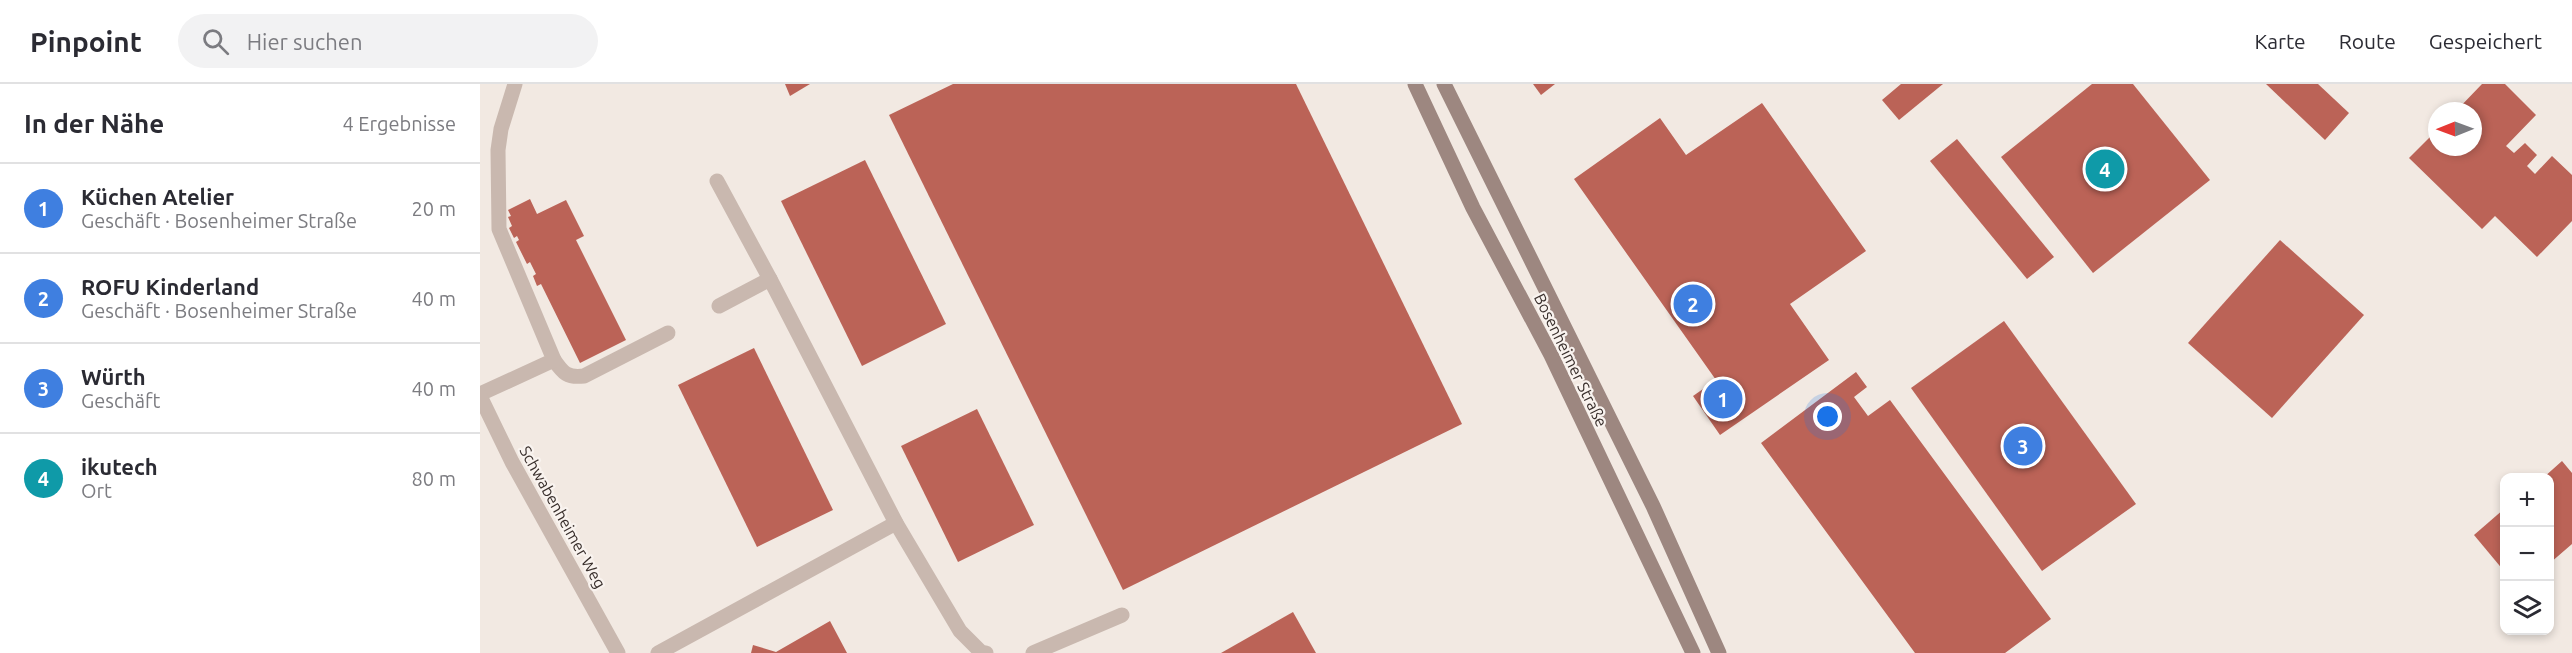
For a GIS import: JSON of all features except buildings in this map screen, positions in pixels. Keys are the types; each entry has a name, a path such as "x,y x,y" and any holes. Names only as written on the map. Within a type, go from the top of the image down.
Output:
{"street":[{"path":"515,84 501,129 498,150 499,229 554,360 563,374 573,377 584,376 668,333"},
{"name":"Bosenheimer Straße","path":"1415,84 1473,208 1551,355 1692,653"},
{"name":"Bosenheimer Straße","path":"1444,84 1653,506 1719,653"},
{"path":"717,181 896,523 960,631 981,652 986,653"},
{"path":"718,306 770,279"},
{"path":"480,395 554,360"},
{"name":"Schwabenheimer Weg","path":"480,395 512,462 618,653"},
{"path":"658,653 896,523"},
{"path":"1034,653 1122,615"}],"place":[{"name":"ikutech","path":"2105,169"},
{"name":"ROFU Kinderland","path":"1693,304"},
{"name":"Küchen Atelier","path":"1723,399"},
{"name":"Würth","path":"2023,446"}]}
